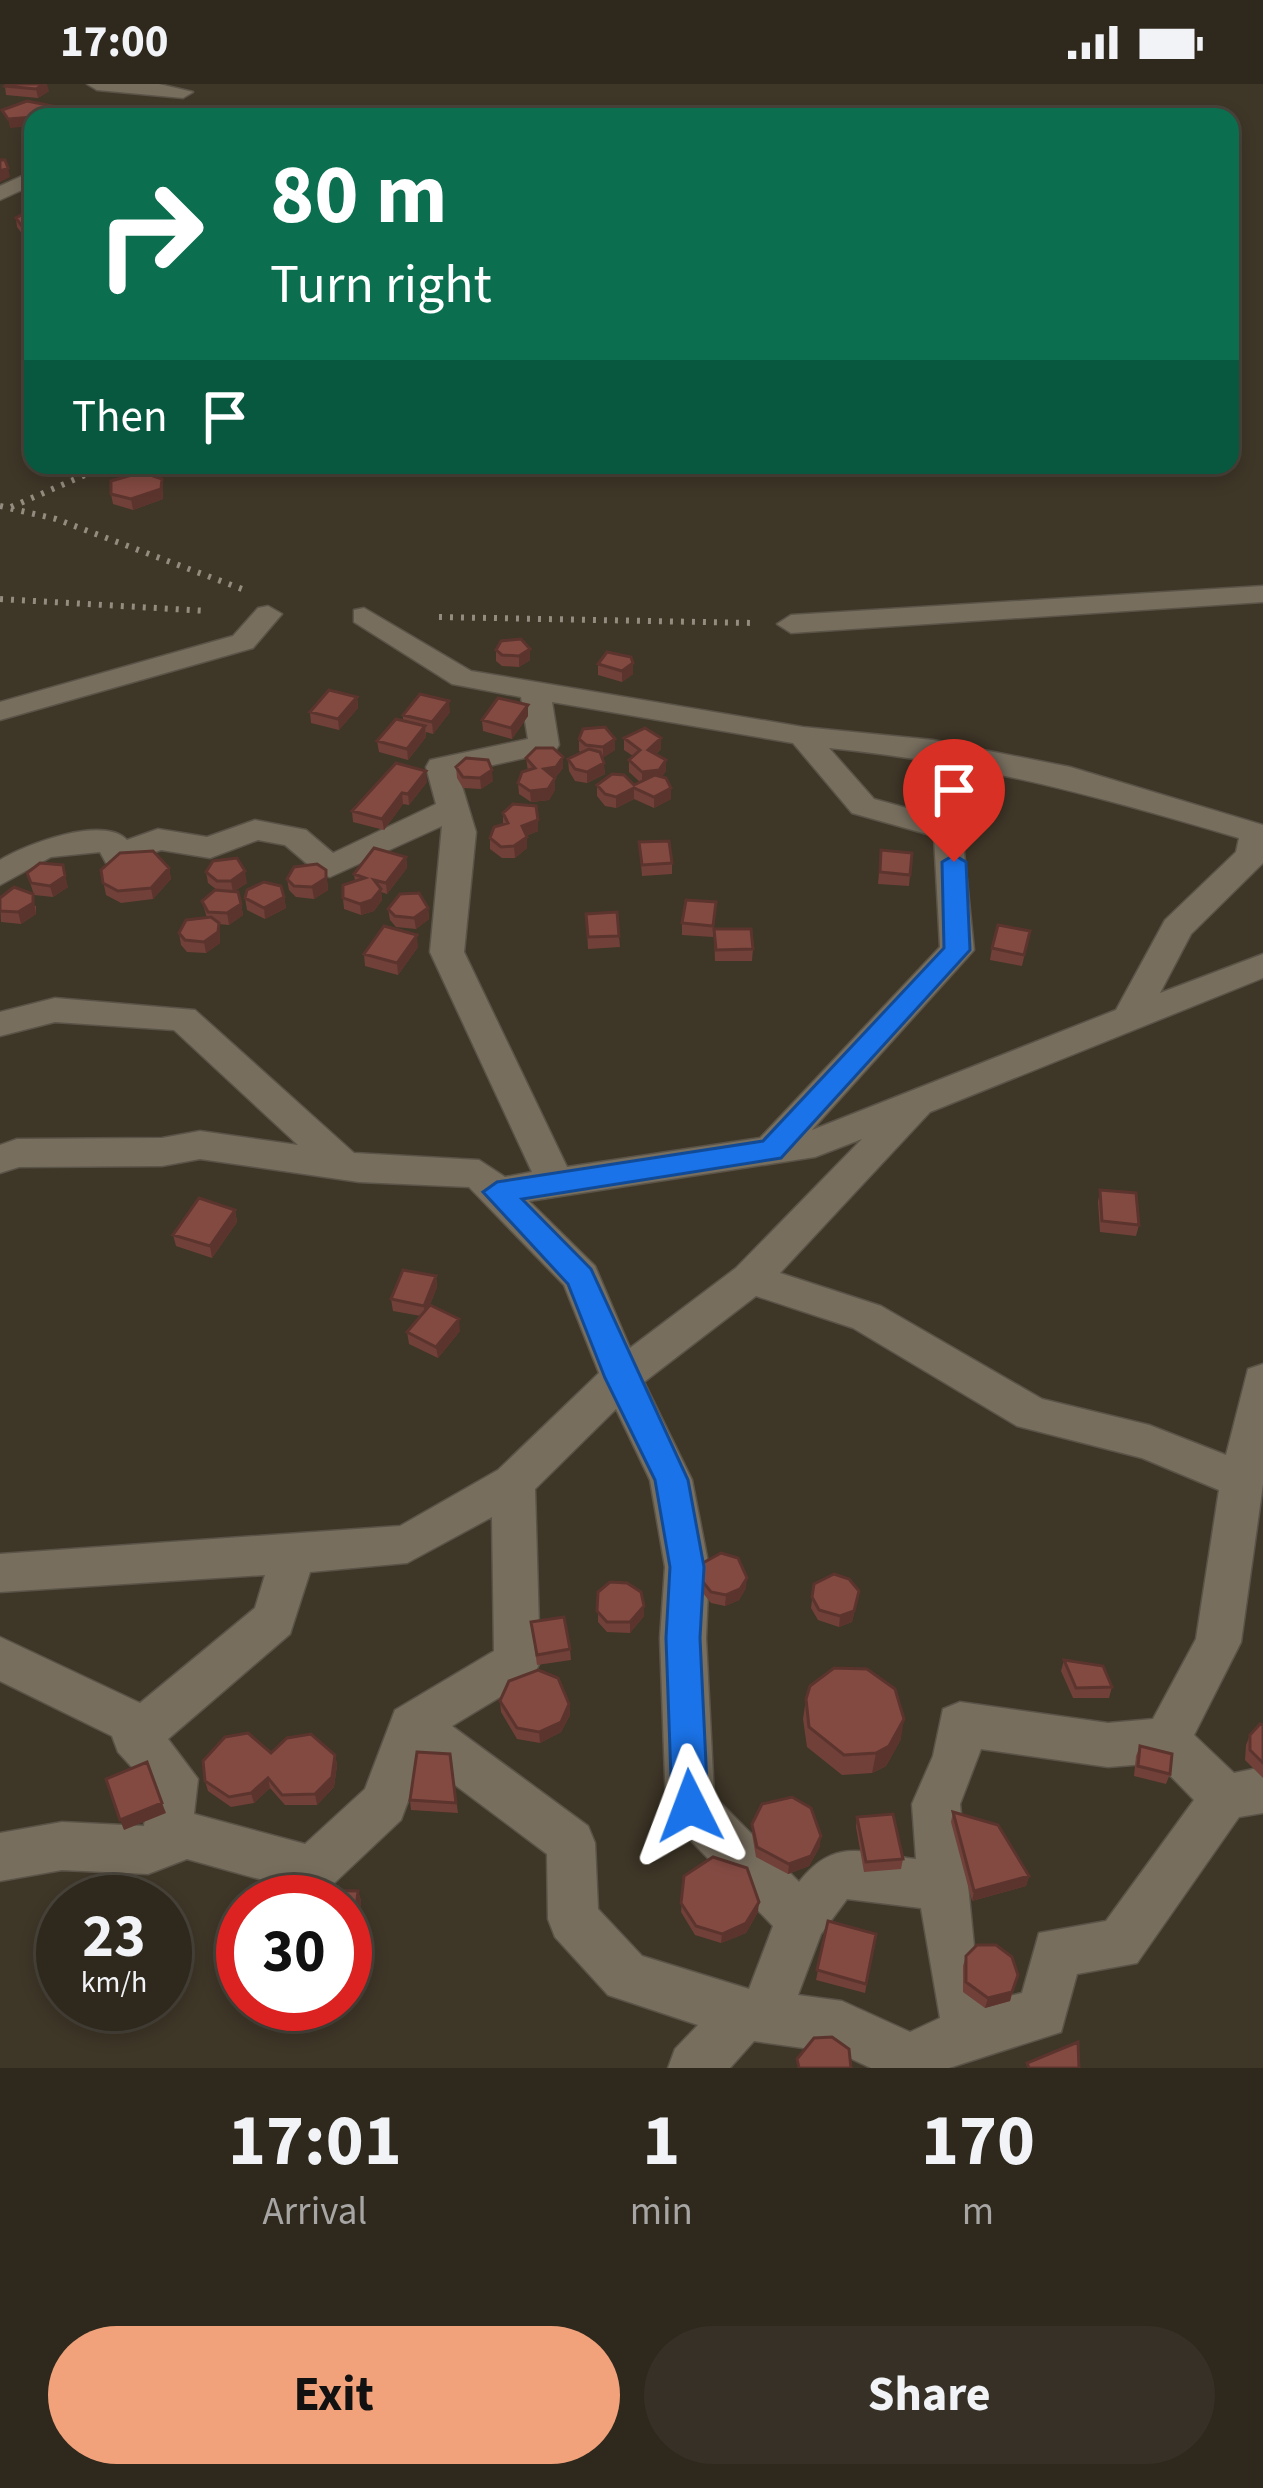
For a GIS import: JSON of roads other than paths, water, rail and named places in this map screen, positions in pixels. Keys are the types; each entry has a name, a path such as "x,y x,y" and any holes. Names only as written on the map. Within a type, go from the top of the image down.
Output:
{"street":[{"path":"97,84 183,92"},
{"path":"155,106 204,84"},
{"path":"791,624 1263,594"},
{"path":"0,711 243,642 262,604"},
{"path":"364,616 462,678 803,736 933,748 1059,774 1260,834 1252,855 1177,928 1129,1018"},
{"path":"535,690 544,745 441,766 460,832 447,952 556,1183"},
{"path":"771,1150 957,950 950,830 863,806 803,736"},
{"path":"0,875 43,848 112,841 118,856 158,839 210,848 255,830 295,837 330,867 452,809"},
{"path":"497,1192 815,1143 1263,965"},
{"path":"0,1024 56,1010 183,1019 344,1166"},
{"path":"0,1574 407,1544 513,1483 621,1378 750,1279 922,1100"},
{"path":"0,1159 16,1154 162,1152 200,1145 344,1166 479,1174 580,1277 621,1378 671,1480 687,1567 683,1638 690,1806 801,1919"},
{"path":"750,1279 867,1317 1032,1414 1149,1442 1242,1480"},
{"path":"1167,1740 1218,1642 1242,1480 1263,1381"},
{"path":"0,1857 62,1846 148,1850 187,1837 313,1870 384,1804 412,1725 517,1662 513,1483"},
{"path":"166,1844 174,1779 135,1737 274,1619 293,1554"},
{"path":"0,1658 145,1729"},
{"path":"412,1725 571,1843 573,1918 626,1977 755,2015 842,2027 910,2059 970,2032 1043,2014 1058,1952 1119,1945 1244,1793 1167,1740 1108,1745 960,1724 957,1756 936,1804 950,1946 970,2032"},
{"path":"694,2068 755,2015 801,1919 836,1874 944,1887"}]}
